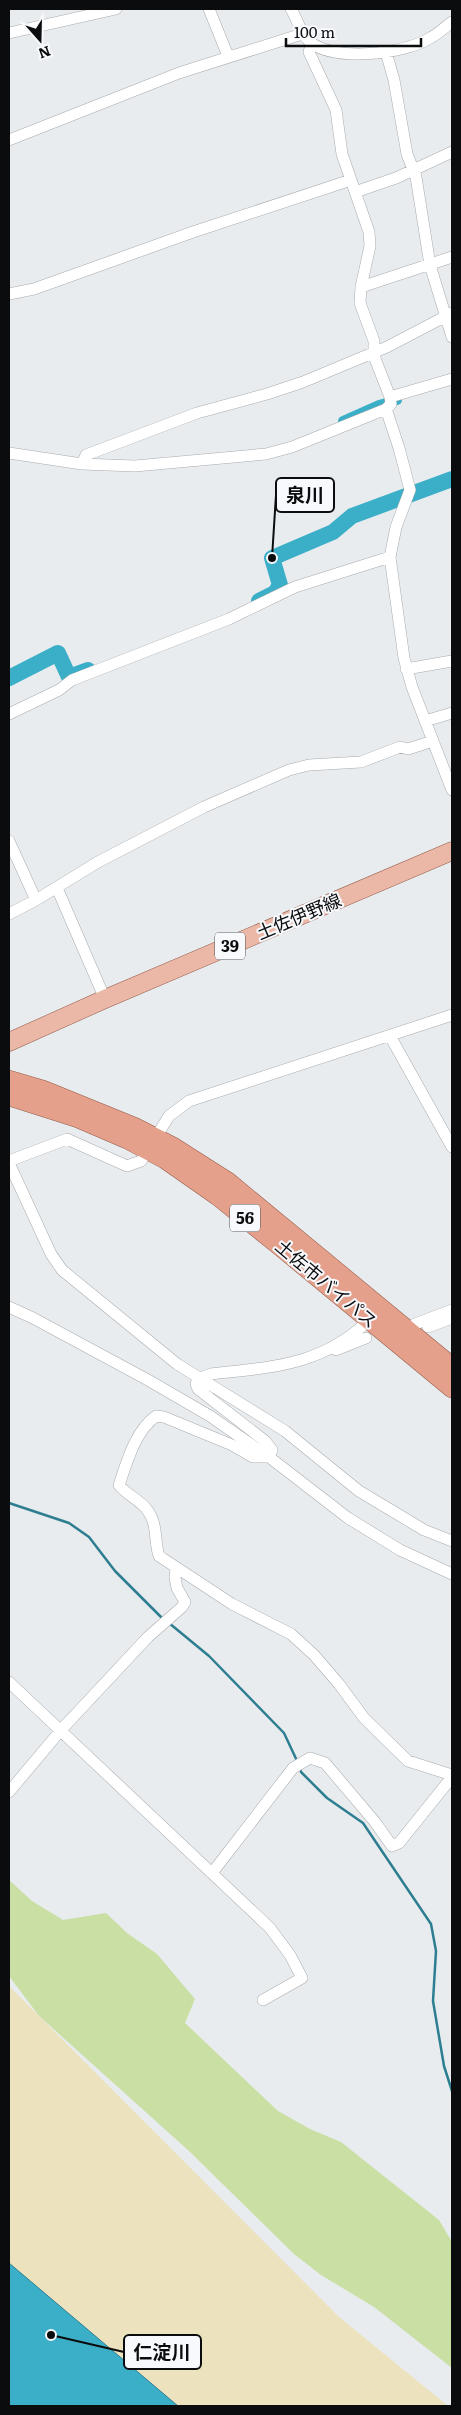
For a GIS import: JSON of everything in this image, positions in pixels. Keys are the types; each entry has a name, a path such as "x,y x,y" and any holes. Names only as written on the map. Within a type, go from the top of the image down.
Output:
{"highway":[{"name":"土佐市バイパス","path":"9,1080 85,1105 153,1144 228,1182 452,1367"},
{"name":"土佐市バイパス","path":"9,1096 153,1144 218,1196 367,1329 452,1388"}],"main road":[{"name":"土佐伊野線","path":"9,1042 452,851"}],"street":[{"path":"9,33 116,9"},
{"path":"209,9 228,56"},
{"path":"296,10 302,34 312,43 335,51 356,54 386,52 430,39 452,22"},
{"path":"9,140 179,73 302,34"},
{"path":"312,43 309,52 336,110 342,154 369,232 370,246 361,287 360,302 374,341 374,356 390,402 409,494 396,527 390,557 406,669 433,741 447,761 452,790"},
{"path":"386,52 394,80 407,154 413,170 430,265 449,314 452,337"},
{"path":"355,192 413,170 452,152"},
{"path":"9,294 34,289 193,232 351,180"},
{"path":"361,287 452,257"},
{"path":"84,460 197,413 303,382 374,350 387,347 449,314"},
{"path":"9,453 135,466 266,454 292,447 390,402 452,379"},
{"path":"9,714 59,690 72,680 229,619 295,587 390,557"},
{"path":"406,669 452,661"},
{"path":"425,721 452,713"},
{"path":"9,914 57,888 98,862 204,807 289,770 309,764 361,762 400,747 408,749 433,741"},
{"path":"9,841 36,900"},
{"path":"57,888 105,999"},
{"path":"452,1015 189,1101 169,1116 141,1161 127,1166 67,1139 9,1162 51,1254 62,1270 177,1364 198,1379 286,1431 359,1491 424,1530 452,1541"},
{"path":"390,1036 452,1147"},
{"path":"9,1307 148,1380 210,1416 269,1457 348,1518 400,1550 452,1574"},
{"path":"408,1331 415,1324 452,1310"},
{"path":"428,1327 452,1318"},
{"path":"198,1379 211,1374 300,1362 316,1362 367,1329"},
{"path":"300,1362 318,1355 360,1330 367,1329"},
{"path":"198,1379 196,1384 198,1389 265,1440 272,1450 269,1457"},
{"path":"212,1873 297,1765 310,1758 325,1762 375,1822 392,1846 399,1843 452,1776 408,1761 364,1718 340,1684 314,1655 291,1634 232,1604 159,1556 156,1526 148,1511 134,1496 119,1485 132,1448 151,1420 156,1416 232,1445 253,1457 269,1457"},
{"path":"9,1792 61,1730 148,1637 182,1607 185,1602 175,1578 176,1568"},
{"path":"9,1682 270,1928 290,1955 302,1978 263,2000"}],"green space":[{"path":"9,1880 32,1901 63,1920 106,1913 127,1933 157,1954 195,1999 185,2023 278,2111 310,2129 341,2142 439,2220 452,2242 452,2368 374,2307 321,2275 294,2254 189,2151 39,2016 9,1976"}],"sand":[{"path":"9,1986 339,2317 448,2406 178,2406 9,2263"}],"water":[{"path":"9,2263 178,2406 9,2406"}],"waterway":[{"path":"343,421 379,405 397,400"},
{"path":"259,601 275,593 280,585 272,558 333,532 352,516 452,479"},
{"path":"9,678 58,653 69,677 88,670"},
{"path":"9,1503 69,1523 89,1537 115,1571 162,1618"},
{"path":"169,1623 209,1656 284,1733 298,1763"},
{"path":"300,1768 301,1772 327,1798 363,1823 431,1924 436,1951 433,2001 444,2066 452,2091"}],"place":[{"name":"泉川","path":"272,558"},
{"name":"仁淀川","path":"51,2335"}]}
